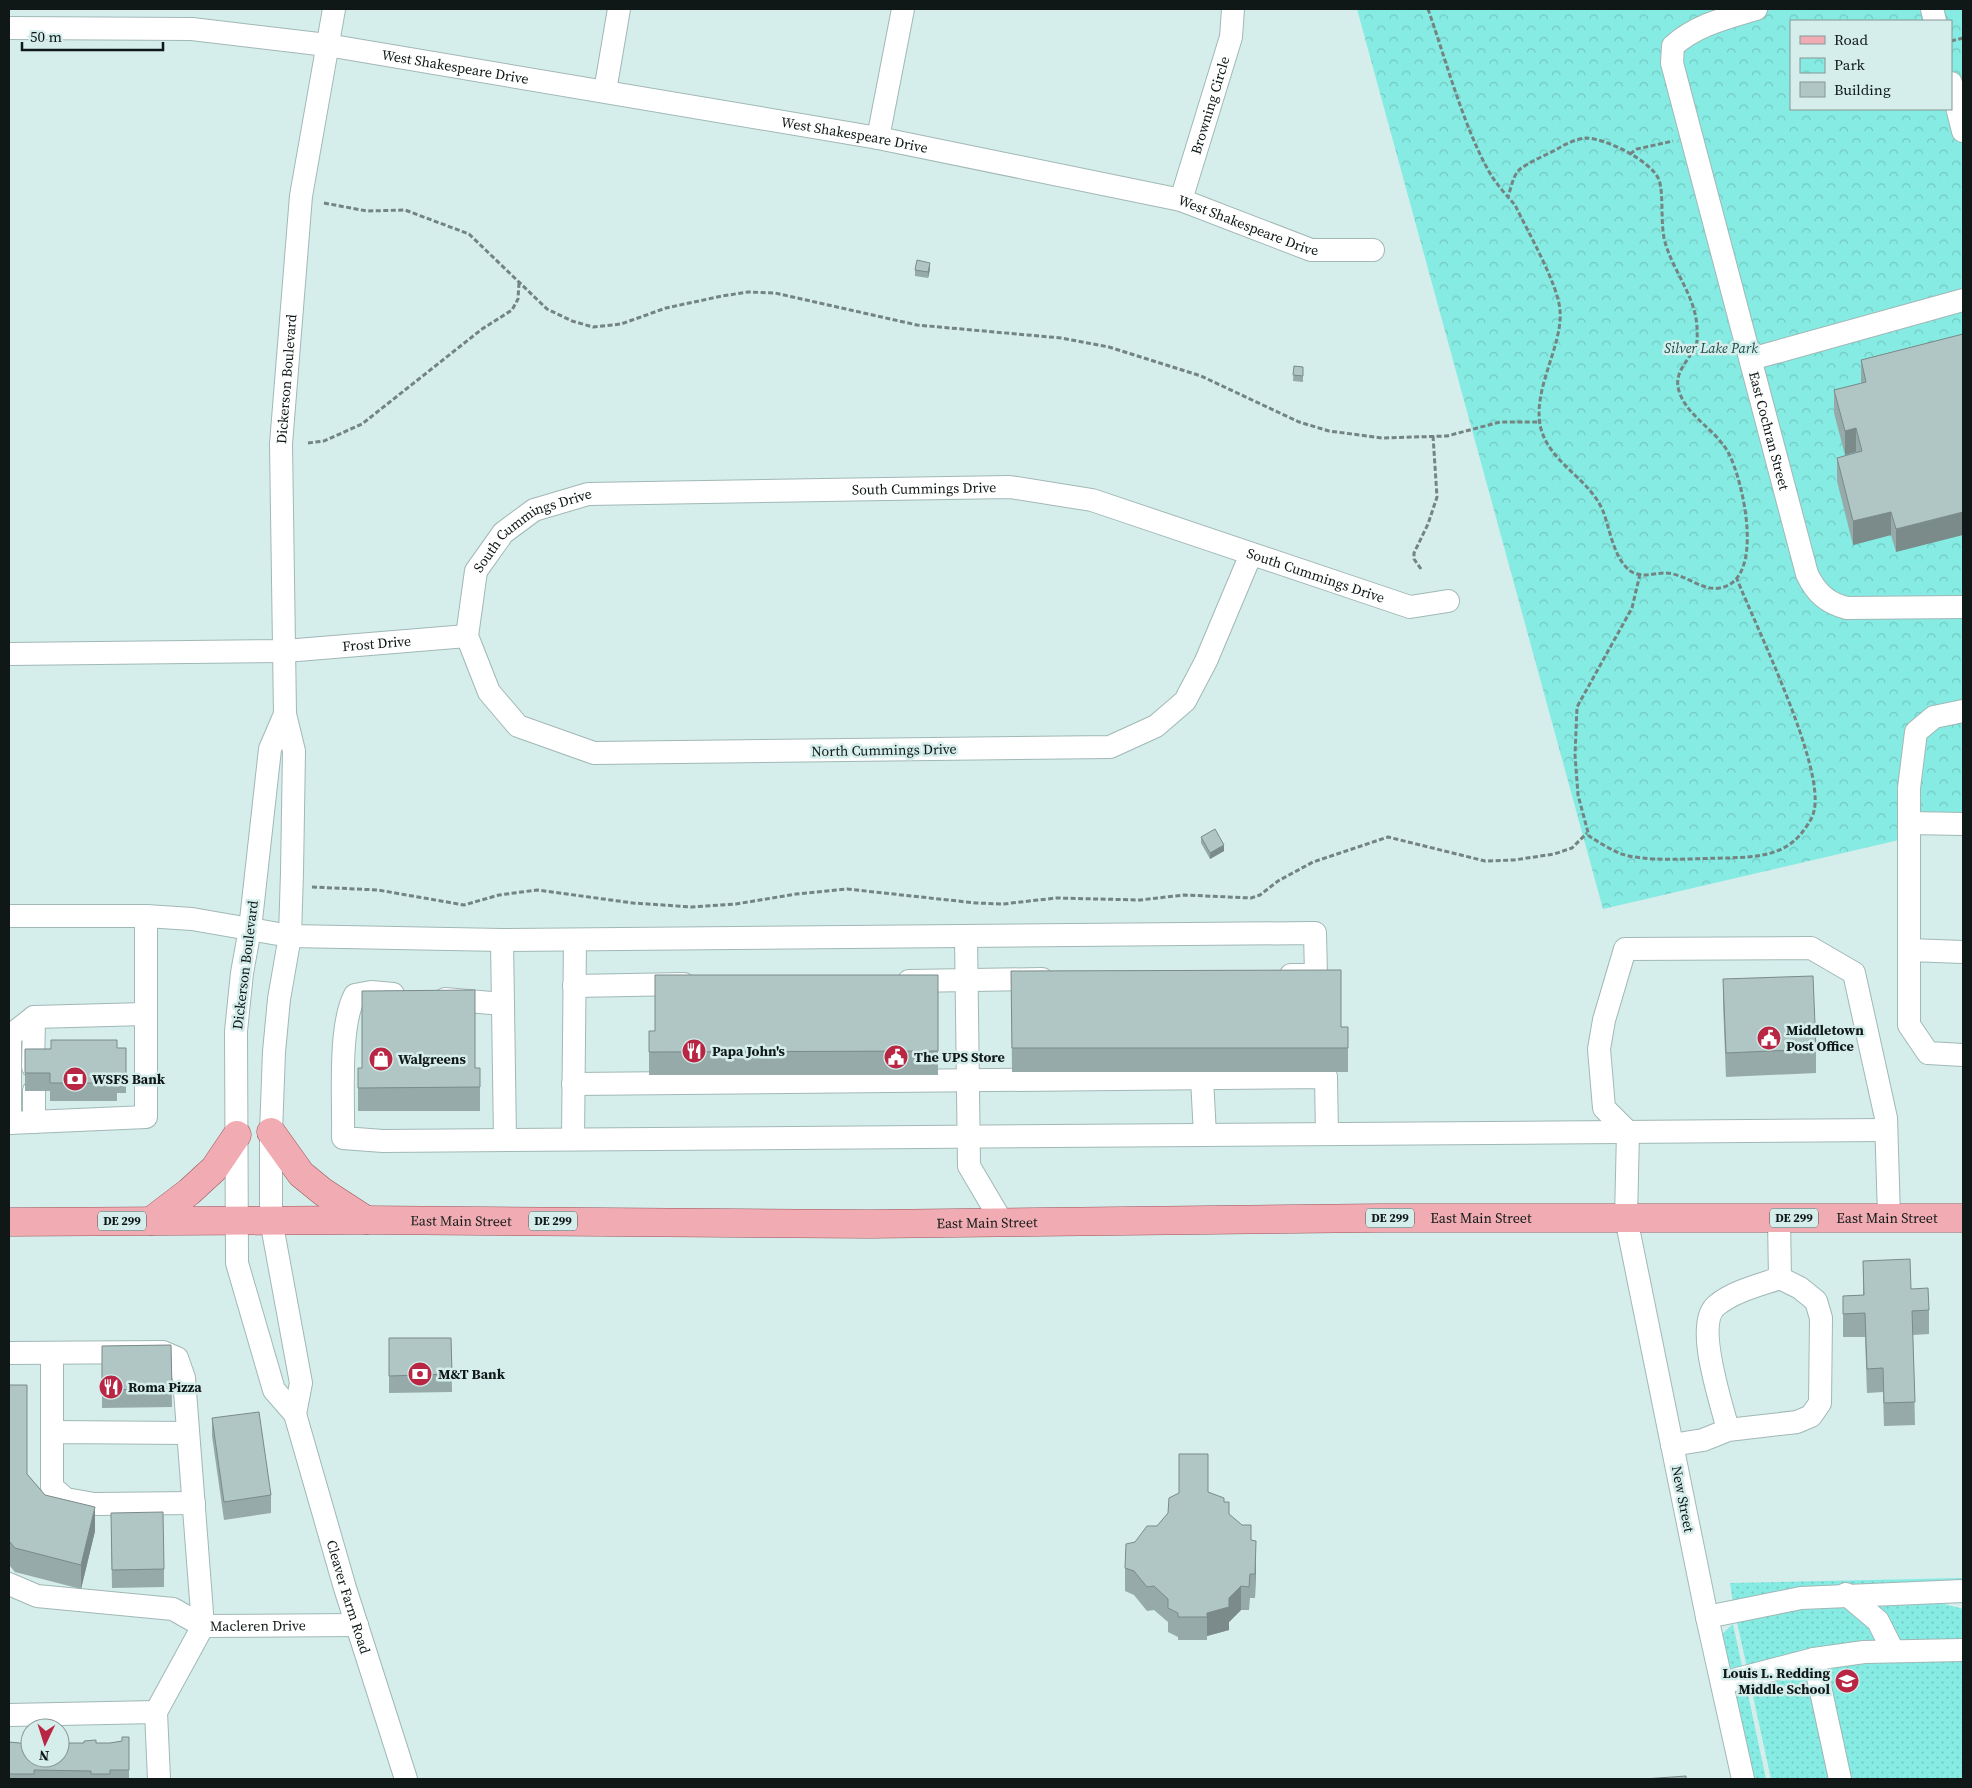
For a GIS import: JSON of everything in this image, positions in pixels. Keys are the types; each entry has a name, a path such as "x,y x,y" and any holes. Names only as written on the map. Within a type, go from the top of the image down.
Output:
{"main road":[{"path":"271,1132 301,1174 323,1192 366,1220"},
{"path":"151,1221 189,1192 214,1169 237,1135"},
{"name":"East Main Street","path":"9,1222 366,1220 860,1224 1626,1218 1779,1219 1889,1216 1963,1218"}],"street":[{"name":"Dickerson Boulevard","path":"271,1220 271,1132 279,999 290,936 294,751 285,714 281,444 301,196 334,9"},
{"path":"605,91 619,9"},
{"path":"878,138 903,9"},
{"name":"Browning Circle","path":"1182,200 1231,37 1234,9"},
{"name":"East Cochran Street","path":"1756,9 1709,23 1684,36 1673,46 1672,63 1751,359 1802,560 1813,586 1822,598 1833,605 1847,608 1963,607"},
{"name":"West Shakespeare Drive","path":"9,28 72,18 192,29 327,45 878,138 1182,200 1311,250 1372,250"},
{"path":"1952,87 1963,130"},
{"path":"1751,359 1963,300"},
{"name":"South Cummings Drive","path":"467,636 476,571 503,533 534,510 588,494 1010,487 1092,500 1410,608 1448,601"},
{"name":"North Cummings Drive","path":"467,636 489,692 518,726 594,753 1110,747 1156,726 1185,701 1206,661 1251,554"},
{"name":"Frost Drive","path":"9,654 285,651 467,636"},
{"path":"1963,712 1934,717 1916,732 1909,788 1909,1025 1928,1053 1963,1055"},
{"name":"Dickerson Boulevard","path":"236,1220 236,1031 242,973 250,929 270,749 285,714"},
{"path":"1909,823 1963,824"},
{"path":"9,916 146,916 192,919 290,936 502,940 1315,933 1316,975 1266,976"},
{"path":"146,916 146,1014 146,1117 9,1122 10,1036 34,1017 146,1014"},
{"path":"966,936 967,1136 969,1166 1002,1222"},
{"path":"502,940 505,1139"},
{"path":"572,1139 574,940"},
{"path":"1628,1132 1604,1108 1599,1048 1604,1020 1624,949 1811,948 1854,973 1886,1118 1889,1216"},
{"path":"1909,950 1963,952"},
{"path":"888,981 1066,978"},
{"path":"574,986 702,984"},
{"path":"503,1004 371,992 355,995 349,1007 345,1040 343,1138 383,1141 1886,1130"},
{"path":"34,1017 34,1067"},
{"path":"573,1084 1326,1077 1327,1134"},
{"path":"1202,1078 1205,1135"},
{"path":"34,1091 34,1122"},
{"name":"New Street","path":"1628,1132 1626,1218 1707,1617 1743,1779"},
{"path":"1779,1219 1780,1278"},
{"name":"Cleaver Farm Road","path":"236,1220 237,1263 274,1390 296,1414"},
{"name":"Cleaver Farm Road","path":"271,1220 301,1383 296,1414 357,1625 406,1779"},
{"path":"1672,1445 1703,1440 1728,1430 1797,1422 1811,1416 1820,1403 1821,1318 1816,1302 1800,1288 1780,1278 1745,1291 1716,1306 1707,1319 1707,1342 1728,1430"},
{"path":"9,1353 163,1352 177,1358 184,1378 203,1626"},
{"path":"52,1353 52,1488 66,1499 94,1504 194,1503"},
{"path":"52,1432 188,1433"},
{"path":"9,1584 37,1596 173,1608 203,1626"},
{"path":"1707,1617 1801,1598 1846,1594 1963,1591"},
{"path":"1846,1594 1878,1622 1893,1651"},
{"name":"Macleren Drive","path":"156,1712 203,1626 357,1625"},
{"path":"1722,1683 1814,1659 1893,1651 1963,1650"},
{"path":"1814,1659 1840,1779"},
{"path":"9,1715 156,1712 159,1779"}],"path":[{"path":"1428,9 1478,146 1492,176 1515,206 1556,294 1561,312 1544,381 1540,422 1540,428 1550,451 1593,493 1602,508 1622,563 1631,571 1652,576 1666,573 1706,588 1720,588 1737,579 1742,570 1748,546 1747,527 1737,474 1728,450 1685,405 1679,391 1677,378 1697,342 1697,315 1665,242 1659,180 1649,166 1630,154 1585,138 1567,143 1518,171 1508,196"},
{"path":"1630,154 1637,149 1690,136"},
{"path":"324,203 367,211 405,210 469,234 547,309 572,322 593,327 621,324 666,308 722,296 748,292 775,293 917,325 1061,338 1109,347 1201,376 1298,422 1329,431 1382,438 1447,436 1500,422 1540,422"},
{"path":"308,443 324,442 362,424 482,329 512,310 518,300 519,283"},
{"path":"1421,569 1414,559 1414,552 1428,524 1437,497 1433,436"},
{"path":"1640,574 1632,608 1577,707 1574,723 1578,795 1587,833 1589,836 1620,853 1646,857 1741,857 1771,854 1788,848 1808,825 1814,812 1814,780 1798,725 1737,579"},
{"path":"292,872 311,875 307,886 378,890 464,906 499,896 537,890 633,903 692,907 736,904 796,894 847,889 994,904 1056,898 1140,900 1184,895 1251,898 1260,895 1278,880 1313,862 1388,837 1485,861 1514,860 1554,854 1572,848 1587,833"}],"green space":[{"name":"Silver Lake Park","path":"1357,9 1963,9 1963,825 1603,909"},
{"path":"1963,1578 1963,1582 1733,1603 1730,1583"},
{"name":"Louis L. Redding Middle School","path":"1937,1602 1963,1609 1963,1779 1771,1779 1737,1622 1804,1609"},
{"path":"1733,1624 1766,1779 1753,1779 1721,1635"}],"building":[{"path":"917,260 930,263 928,272 915,270"},
{"path":"1963,334 1963,512 1896,529 1891,512 1853,521 1837,458 1862,451 1856,428 1845,431 1834,390 1866,382 1861,360"},
{"path":"1294,366 1303,367 1303,376 1293,375"},
{"path":"1215,829 1224,845 1210,853 1201,837"},
{"path":"1341,970 1341,1027 1348,1027 1348,1048 1012,1048 1011,971"},
{"path":"655,975 938,975 938,1051 649,1052 649,1031 655,1031"},
{"name":"Middletown Post Office","path":"1813,976 1816,1049 1726,1053 1723,979"},
{"path":"475,990 475,1068 480,1068 480,1087 358,1088 358,1068 362,1068 362,991"},
{"path":"51,1040 117,1040 117,1048 126,1048 126,1075 117,1075 117,1083 50,1083 50,1073 25,1073 25,1049 51,1049"},
{"path":"1910,1259 1911,1289 1928,1288 1929,1310 1912,1311 1915,1402 1884,1403 1883,1368 1867,1369 1865,1313 1843,1314 1843,1296 1864,1295 1863,1261"},
{"path":"389,1338 451,1338 452,1374 389,1376"},
{"path":"171,1345 172,1389 102,1390 102,1346"},
{"path":"9,1385 27,1385 27,1474 45,1495 95,1507 81,1565 15,1548 9,1541"},
{"path":"259,1412 271,1495 224,1502 212,1418"},
{"path":"1179,1454 1208,1454 1208,1492 1224,1498 1224,1502 1229,1502 1229,1514 1242,1525 1251,1525 1251,1540 1256,1541 1255,1574 1250,1574 1249,1587 1241,1586 1229,1598 1229,1607 1207,1613 1207,1617 1178,1617 1178,1613 1168,1608 1168,1599 1154,1586 1147,1587 1134,1571 1125,1568 1126,1544 1135,1542 1147,1526 1157,1526 1168,1513 1169,1498 1179,1493"},
{"path":"163,1512 164,1569 112,1570 111,1513"},
{"path":"122,1737 129,1737 129,1770 110,1770 110,1774 91,1774 91,1771 34,1770 34,1774 9,1774 9,1742 20,1743 20,1768 70,1768 70,1743 84,1743 84,1741 96,1740 96,1743 122,1741"},
{"path":"1686,1776 1686,1779 1644,1779"}],"place":[{"name":"Middletown Post Office","path":"1769,1038"},
{"name":"Papa John's","path":"694,1051"},
{"name":"The UPS Store","path":"896,1057"},
{"name":"Walgreens","path":"381,1059"},
{"name":"WSFS Bank","path":"75,1079"},
{"name":"M&T Bank","path":"420,1374"},
{"name":"Roma Pizza","path":"111,1387"},
{"name":"Louis L. Redding Middle School","path":"1847,1681"}]}
